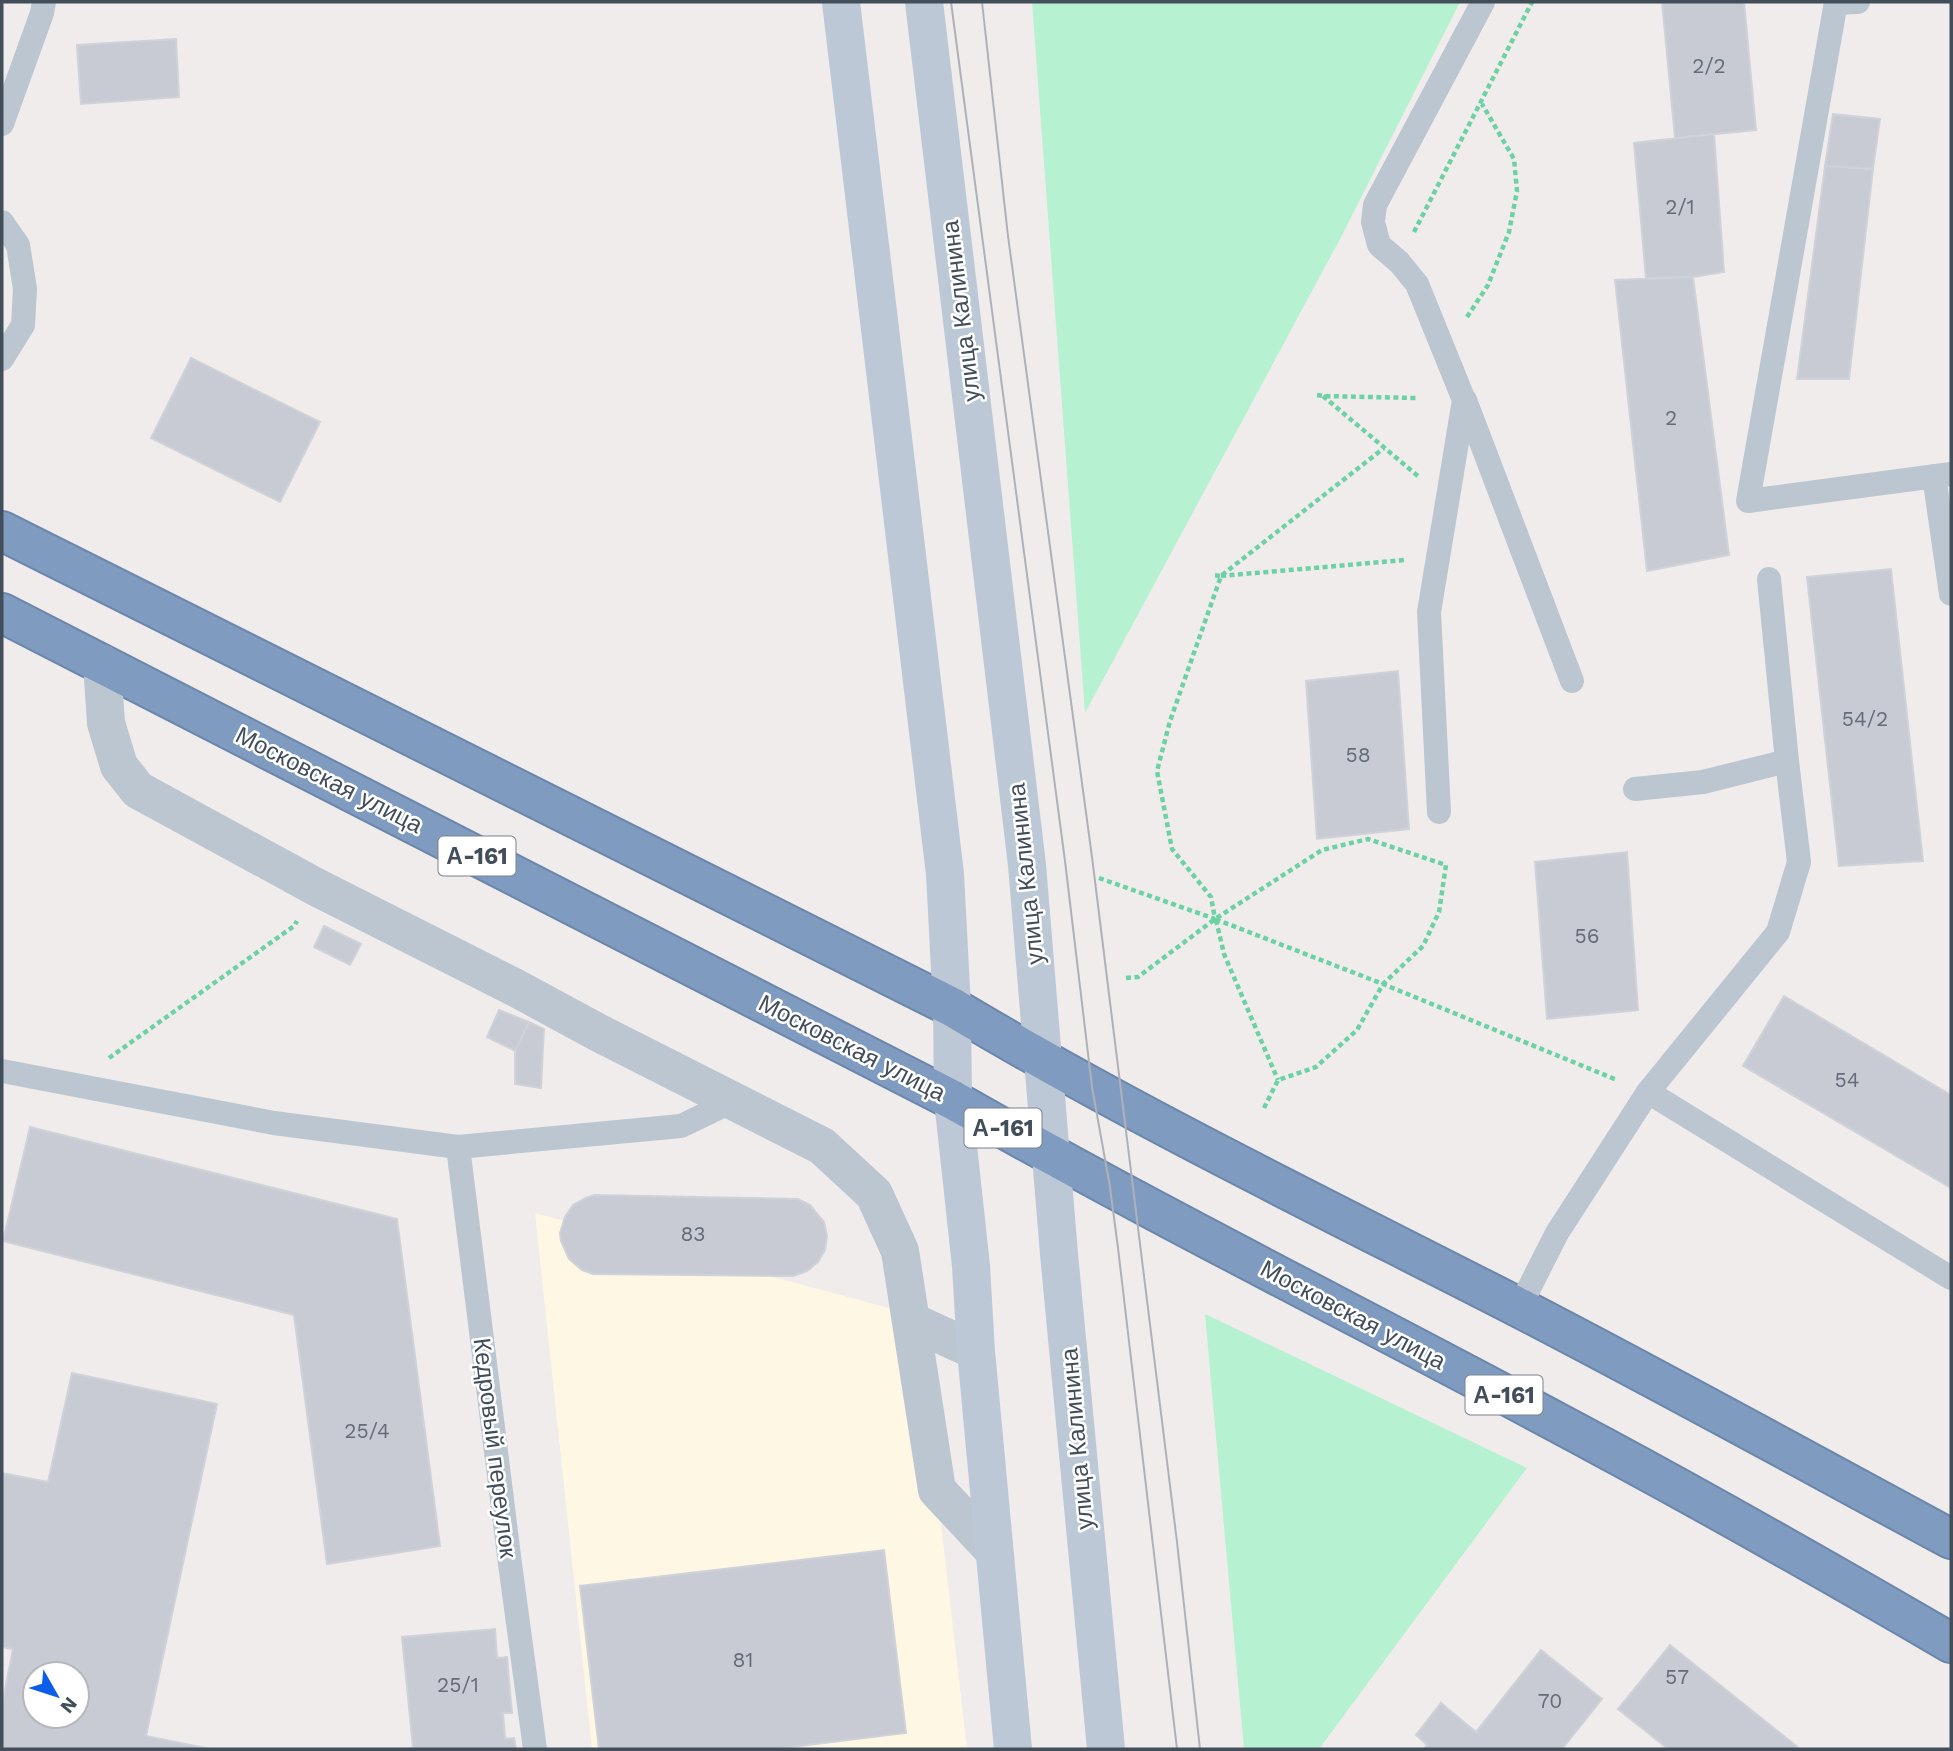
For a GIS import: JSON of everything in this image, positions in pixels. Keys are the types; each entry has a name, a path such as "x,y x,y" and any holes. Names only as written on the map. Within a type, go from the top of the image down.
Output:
{"highway":[{"path":"2,531 952,1007 1042,1061 1520,1308 1951,1539"},
{"name":"Московская улица","path":"2,613 953,1100 1052,1156 1603,1447 1951,1643"}],"street":[{"path":"841,2 945,874 952,1007 953,1100 971,1266 976,1351 1013,1749"},
{"name":"улица Калинина","path":"923,2 1027,865 1059,1254 1106,1749"},
{"path":"102,664 106,723 119,765 138,790 316,887 822,1146 874,1194 900,1251 937,1490 994,1551"},
{"path":"911,1321 976,1351"}],"lane":[{"path":"2,124 43,13 44,2"},
{"path":"1483,2 1375,205 1373,222 1379,245 1399,262 1417,284 1572,681"},
{"path":"1844,2 1748,501 1943,475 1951,594"},
{"path":"2,222 18,245 24,289 23,325 2,359"},
{"path":"1439,812 1429,612 1464,400"},
{"path":"1520,1308 1557,1233 1648,1093 1778,932 1799,862 1769,579"},
{"path":"1635,789 1703,782 1787,761"},
{"path":"2,1071 274,1123 458,1147 681,1126 733,1101"},
{"path":"1648,1093 1951,1278"},
{"name":"Кедровый переулок","path":"458,1147 535,1749"}],"path":[{"path":"1399,262 1532,2"},
{"path":"1462,325 1488,285 1508,232 1517,191 1514,159 1481,103"},
{"path":"1416,398 1320,396 1448,501"},
{"path":"1278,1080 1224,954 1211,897 1172,849 1157,771 1170,722 1222,576 1384,448"},
{"path":"1212,575 1438,557"},
{"path":"1126,978 1138,977 1216,919 1322,850 1368,839 1446,865 1439,912 1423,946 1383,984 1357,1030 1316,1067 1278,1080 1264,1108"},
{"path":"1099,878 1216,919 1383,984 1648,1093"},
{"path":"99,1065 294,926 316,887"}],"shaded area":[{"path":"535,1213 919,1316 967,1749 592,1749"}],"green space":[{"path":"1032,2 1460,2 1340,239 1085,713"},
{"path":"1205,1314 1527,1468 1319,1749 1244,1749"}],"building":[{"path":"1662,2 1744,2 1756,130 1675,138"},
{"path":"176,39 179,97 81,104 77,45"},
{"path":"1833,114 1880,119 1873,169 1825,166"},
{"path":"1714,134 1724,272 1693,277 1646,278 1634,143"},
{"path":"1825,166 1873,169 1849,379 1797,379"},
{"path":"1693,277 1729,555 1647,571 1615,280"},
{"path":"191,358 320,422 280,502 151,438"},
{"path":"1891,569 1923,861 1839,866 1807,577"},
{"path":"1398,671 1409,829 1317,839 1306,681"},
{"path":"1627,852 1638,1010 1547,1019 1535,862"},
{"path":"324,926 361,944 350,965 314,947"},
{"path":"1784,996 1951,1095 1951,1188 1743,1066"},
{"path":"499,1010 529,1022 515,1051 487,1037"},
{"path":"529,1022 544,1029 541,1088 515,1084 515,1051"},
{"path":"30,1127 397,1219 440,1546 327,1564 294,1315 3,1241"},
{"path":"594,1195 798,1199 810,1205 824,1222 827,1236 825,1250 818,1262 807,1271 793,1276 593,1274 582,1270 569,1259 560,1233 565,1217 573,1205"},
{"path":"72,1373 217,1404 146,1736 210,1749 2,1749 2,1705 13,1649 2,1647 2,1473 48,1482"},
{"path":"884,1550 906,1733 775,1749 599,1749 580,1586"},
{"path":"495,1629 497,1658 507,1657 512,1713 503,1713 505,1739 514,1738 516,1749 406,1749 413,1748 402,1637"},
{"path":"1670,1645 1800,1749 1668,1749 1618,1709"},
{"path":"1541,1650 1602,1699 1562,1749 1424,1749 1427,1745 1416,1735 1441,1703 1476,1732"}],"tram line":[{"path":"951,2 1065,861 1092,1087 1118,1248 1177,1749"},
{"path":"982,2 1008,236 1092,857 1200,1749"}]}
